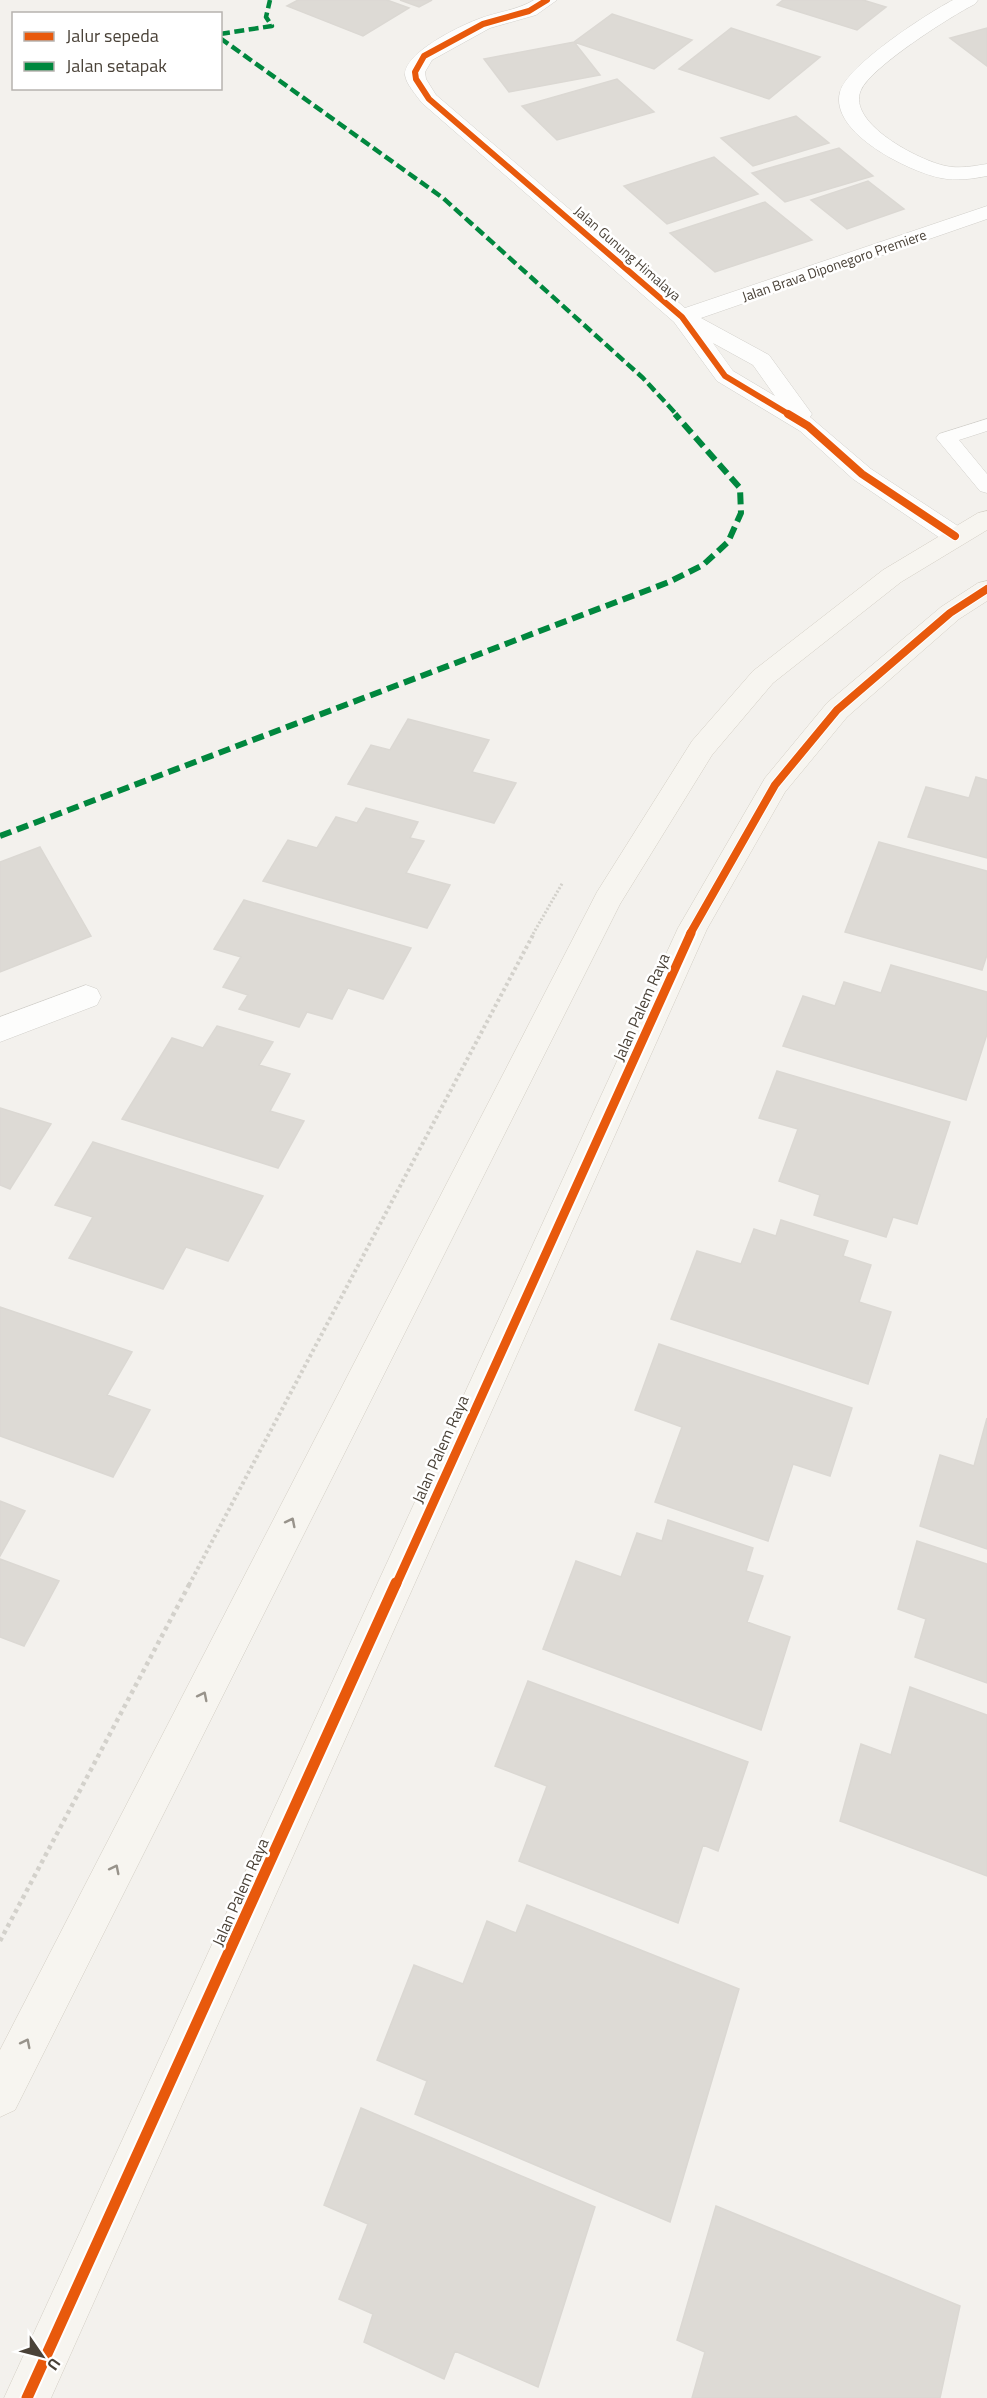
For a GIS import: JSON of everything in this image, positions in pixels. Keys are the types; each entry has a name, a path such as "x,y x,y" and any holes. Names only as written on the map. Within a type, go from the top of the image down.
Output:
{"street":[{"name":"Jalan Gunung Himalaya","path":"483,24 502,0"},
{"name":"Jalan Gunung Himalaya","path":"547,0 529,11 483,24 424,56 415,72 416,79 429,99 682,317 761,360 808,426"},
{"path":"968,0 918,31 857,80 849,92 849,103 856,121 892,152 906,160 951,174 987,170"},
{"name":"Jalan Brava Diponegoro Premiere","path":"682,317 987,212"},
{"name":"Jalan Gunung Himalaya","path":"682,317 725,376 808,426 862,474 956,536"},
{"path":"0,2095 607,900 702,748 763,677 892,576 987,519"},
{"name":"Jalan Palem Raya","path":"27,2398 693,928 775,785 837,710 950,613 985,593"},
{"path":"0,1030 86,997"}],"lane":[{"path":"987,425 946,438 987,487"}],"building":[{"path":"298,0 387,0 409,8 363,36 287,6"},
{"path":"400,0 432,0 419,7"},
{"path":"783,0 863,0 886,7 857,30 777,5"},
{"path":"612,14 692,40 654,69 574,42"},
{"path":"731,28 820,57 769,99 679,69"},
{"path":"987,28 987,66 950,38"},
{"path":"574,42 600,75 509,92 484,59"},
{"path":"617,79 654,112 557,140 522,106"},
{"path":"796,116 829,143 753,166 721,138"},
{"path":"839,148 873,176 785,202 752,173"},
{"path":"714,157 758,194 667,224 624,186"},
{"path":"868,181 904,209 847,229 811,200"},
{"path":"765,202 812,240 715,272 670,233"},
{"path":"408,719 489,740 472,772 516,783 494,823 348,784 371,745 390,750"},
{"path":"976,777 987,780 987,858 908,837 926,787 969,798"},
{"path":"366,808 418,822 410,838 424,841 406,873 450,885 427,928 263,881 288,840 317,848 336,817 357,823"},
{"path":"879,842 987,871 987,955 982,970 845,932"},
{"path":"40,847 91,936 0,972 0,862"},
{"path":"244,900 411,948 383,999 348,988 332,1019 307,1012 299,1027 239,1009 248,995 223,987 241,957 214,949"},
{"path":"891,965 987,992 987,1034 966,1100 783,1046 803,996 835,1006 844,982 881,993"},
{"path":"217,1026 273,1042 259,1065 290,1074 270,1111 304,1121 278,1168 122,1119 172,1038 203,1048"},
{"path":"777,1071 950,1122 917,1224 893,1217 886,1237 814,1215 820,1195 779,1181 798,1129 759,1118"},
{"path":"0,1108 51,1124 10,1189 0,1185"},
{"path":"93,1142 263,1196 228,1261 186,1247 163,1289 69,1258 93,1217 55,1205"},
{"path":"781,1220 848,1241 843,1256 871,1265 859,1302 891,1312 868,1384 671,1319 697,1251 741,1264 754,1229 776,1236"},
{"path":"0,1307 132,1352 107,1395 150,1410 113,1477 0,1436"},
{"path":"659,1344 852,1408 830,1476 793,1464 768,1541 655,1502 682,1427 635,1410"},
{"path":"987,1418 987,1549 920,1526 940,1455 974,1466"},
{"path":"0,1501 25,1511 0,1556"},
{"path":"668,1520 753,1548 746,1571 763,1576 747,1622 790,1637 761,1730 543,1649 576,1561 621,1577 637,1533 662,1541"},
{"path":"917,1541 987,1564 987,1683 915,1657 926,1619 898,1609"},
{"path":"0,1559 59,1581 24,1646 0,1637"},
{"path":"528,1681 748,1762 718,1851 703,1845 678,1923 519,1861 547,1786 495,1766"},
{"path":"910,1687 987,1715 987,1876 840,1821 861,1744 891,1755"},
{"path":"527,1905 739,1989 670,2222 415,2114 427,2081 377,2060 414,1965 463,1984 487,1921 516,1933"},
{"path":"361,2108 595,2207 538,2387 455,2351 444,2379 364,2342 373,2314 339,2299 368,2224 324,2205"},
{"path":"716,2206 960,2306 940,2398 692,2398 705,2352 677,2340"}],"marked path":[{"path":"222,34 272,26 266,17 270,0"},
{"path":"0,836 669,582 703,565 728,542 741,513 740,488 643,378 443,198 222,39"}],"cycle path":[{"path":"547,0 529,11 483,24 424,56 415,72 416,79 429,99 682,317 725,376 808,426 862,474 955,536"},
{"path":"27,2398 693,928 775,785 837,710 950,613 987,589"}]}
